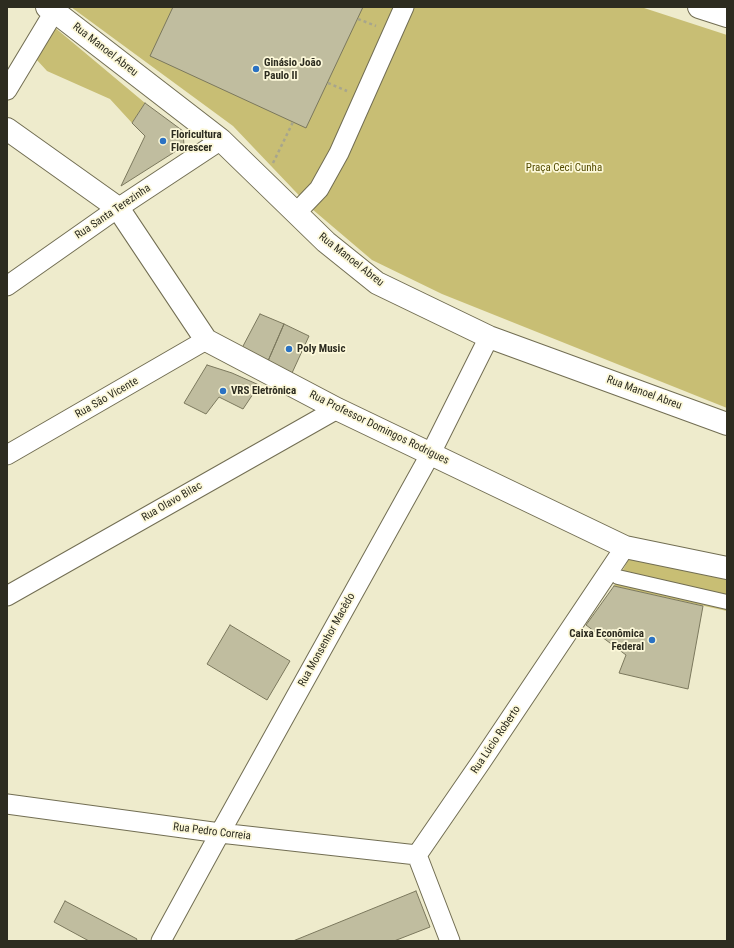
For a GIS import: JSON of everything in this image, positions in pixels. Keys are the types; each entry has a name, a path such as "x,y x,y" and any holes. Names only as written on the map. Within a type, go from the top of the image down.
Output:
{"street":[{"path":"296,213 319,189 339,153 404,7"},
{"path":"700,7 727,16"},
{"path":"7,90 52,8"},
{"name":"Rua Manoel Abreu","path":"52,8 221,140 326,242 377,283 489,337 727,424"},
{"name":"Rua Professor Domingos Rodrigues","path":"7,129 118,208 206,340 337,409 624,547 727,568"},
{"name":"Rua Santa Terezinha","path":"7,286 118,208 221,140"},
{"name":"Rua Monsenhor Macêdo","path":"161,941 431,453 489,337"},
{"name":"Rua São Vicente","path":"7,455 206,340"},
{"name":"Rua Olavo Bilac","path":"7,596 337,409"},
{"name":"Rua Lúcio Roberto","path":"417,855 481,762 624,547"},
{"path":"618,577 727,602"},
{"name":"Rua Pedro Correia","path":"7,804 220,833 417,855"},
{"path":"417,855 450,941"}],"path":[{"path":"272,166 293,122"}],"green space":[{"name":"Praça Ceci Cunha","path":"71,7 641,7 727,35 727,408 442,294 372,260 312,209 233,126"},
{"path":"53,26 145,103 132,123 110,99 47,71 36,59"},
{"path":"630,557 727,578 727,611 614,586"}],"building":[{"name":"Ginásio João Paulo II","path":"173,7 363,7 306,128 150,56"},
{"name":"Floricultura Florescer","path":"145,103 183,131 184,146 121,186 145,136 132,123"},
{"path":"260,314 284,324 268,361 242,348"},
{"name":"Poly Music","path":"284,324 309,336 292,373 268,361"},
{"name":"VRS Eletrônica","path":"207,365 232,373 259,385 243,409 219,397 206,414 184,403"},
{"name":"Caixa Econômica Federal","path":"614,586 703,606 688,689 619,673 626,655 586,625"},
{"path":"230,625 290,661 267,700 207,664"},
{"path":"416,891 430,927 394,941 293,941"},
{"path":"65,901 137,939 136,941 89,941 54,922"}],"place":[{"name":"Ginásio João Paulo II","path":"256,69"},
{"name":"Floricultura Florescer","path":"163,141"},
{"name":"Poly Music","path":"289,349"},
{"name":"VRS Eletrônica","path":"223,391"},
{"name":"Caixa Econômica Federal","path":"652,640"}]}
